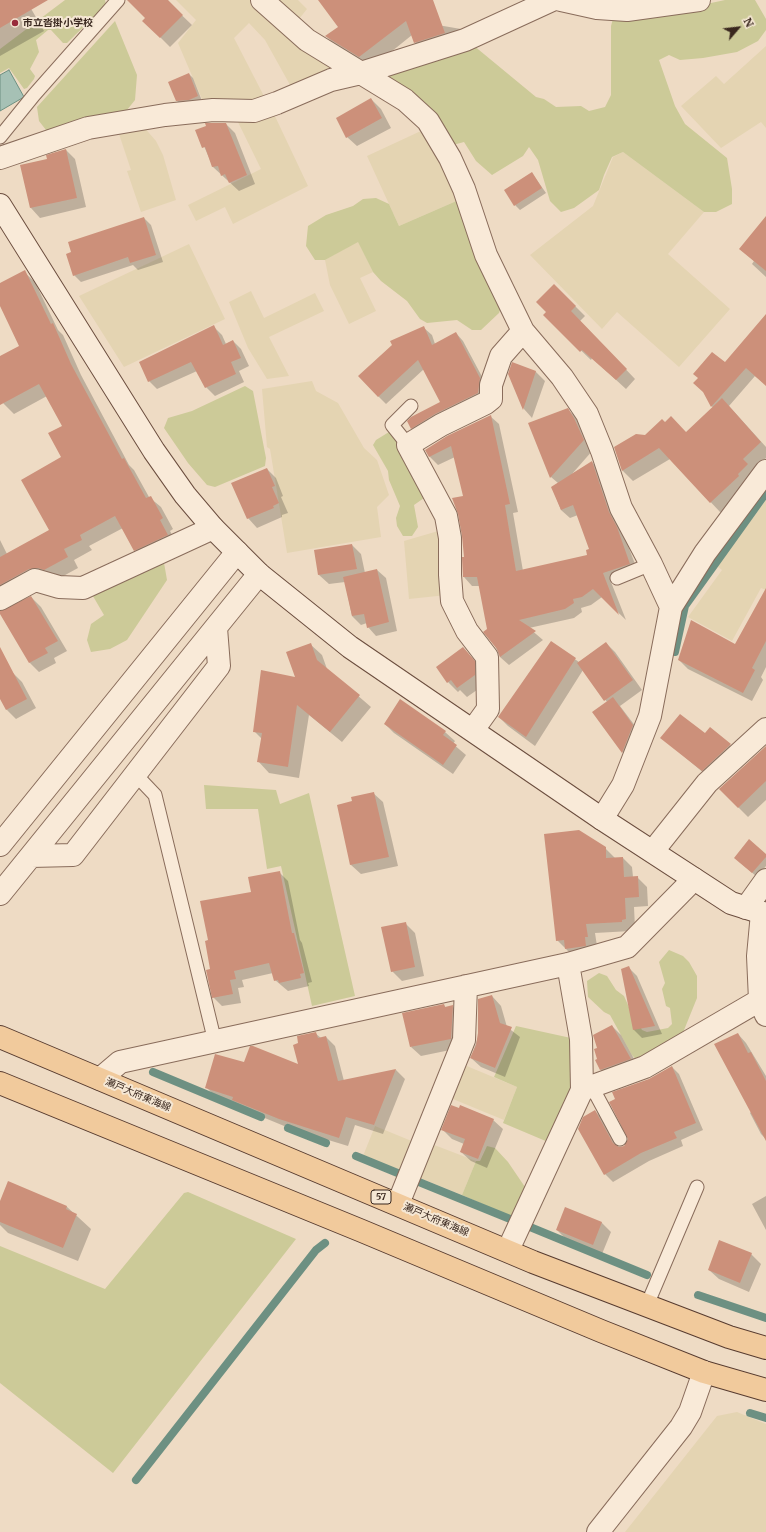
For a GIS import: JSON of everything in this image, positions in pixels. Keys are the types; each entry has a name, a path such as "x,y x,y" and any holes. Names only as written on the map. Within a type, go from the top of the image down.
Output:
{"main road":[{"name":"瀬戸大府東海線","path":"0,1037 508,1250 533,1262 729,1337 766,1348"},
{"path":"0,1083 704,1372 766,1390"}],"street":[{"path":"262,0 307,40 405,100 428,121 450,158 464,189 486,255 523,331 562,377 587,414 602,451 621,508 651,564 671,607"},
{"path":"0,158 88,128 179,114 231,109 254,111 278,103 331,80 361,73 465,40 550,0 598,8 627,10 699,0"},
{"path":"0,205 154,451 185,495 213,528 259,574 350,646 602,819 731,902 758,912"},
{"path":"473,730 488,709 487,657 467,631 452,601 450,538 446,516 408,445 441,425 486,404 490,399 491,385 501,356 523,331"},
{"path":"602,819 622,785 650,716 671,607 705,553 766,471"},
{"path":"0,599 35,580 59,587 83,588 213,528"},
{"path":"0,845 237,552"},
{"path":"0,894 259,574"},
{"path":"31,856 73,855 219,666 216,628"},
{"path":"653,851 707,783 766,729"},
{"path":"100,1079 120,1062 568,964 627,948 694,879"},
{"path":"587,1088 645,1067 763,1008 758,956 758,912 766,880"},
{"path":"508,1250 587,1088 581,1039 568,964"},
{"path":"398,1204 464,1040 466,986"},
{"path":"598,1532 681,1427 690,1412 704,1372"}],"lane":[{"path":"0,137 34,95 118,0"},
{"path":"408,445 392,425 411,406"},
{"path":"617,578 651,564"},
{"path":"135,774 155,795 215,1042"},
{"path":"587,1088 620,1138"},
{"path":"647,1306 697,1187"}],"shaded area":[{"path":"65,0 105,0 106,5 67,43 63,43 51,30 48,30 36,40 39,52 30,69 35,76 27,88 24,89 9,68 0,73 0,49"},
{"path":"176,0 258,0 338,67 294,92 265,40 249,23 234,38 267,102 205,106 178,43 196,20"},
{"path":"268,0 298,0 307,9 295,24"},
{"path":"725,0 755,0 766,19 766,30 758,41 737,52 703,58 680,60 669,55 659,60 675,106 685,124 727,158 732,189 732,204 716,212 704,212 623,152 612,157 599,190 574,208 561,212 550,201 538,160 529,147 523,156 492,175 476,161 464,142 449,146 385,81 386,72 473,45 536,97 544,99 556,107 581,106 589,111 605,107 611,95 611,26 614,15 669,12"},
{"path":"115,21 137,75 135,100 123,115 53,132 46,130 39,121 37,107"},
{"path":"766,46 766,128 761,122 721,148 681,106 716,76 724,84"},
{"path":"9,70 24,97 0,111 0,75"},
{"path":"273,112 308,186 233,224 225,207 196,221 188,205 261,169 236,118"},
{"path":"143,126 156,141 163,155 176,200 141,212 127,171 131,170 118,131"},
{"path":"423,130 461,199 399,226 367,156"},
{"path":"623,152 704,212 668,254 730,309 679,367 617,312 602,329 530,255 593,206 613,157"},
{"path":"376,198 389,204 399,226 461,199 502,305 499,313 481,330 472,330 457,320 427,323 420,319 407,301 381,281 373,272 358,242 325,260 315,260 306,246 308,226 326,215 353,206 363,199"},
{"path":"358,241 373,272 360,278 376,311 349,324 330,285 325,260"},
{"path":"189,244 225,319 124,367 79,296"},
{"path":"251,291 264,318 315,293 324,311 269,337 289,376 267,379 248,348 229,302"},
{"path":"312,381 316,391 338,403 364,448 377,460 389,495 377,507 381,537 287,553 270,449 267,447 262,389"},
{"path":"245,386 253,391 266,458 265,466 215,487 207,485 188,463 164,428 168,418 192,411"},
{"path":"389,432 394,433 424,498 414,505 418,527 412,536 403,536 397,526 396,518 400,506 389,480 388,471 373,445 376,440"},
{"path":"766,500 766,590 761,588 732,641 688,617 722,570 717,566"},
{"path":"445,529 447,595 409,599 404,541"},
{"path":"163,557 167,580 127,640 110,649 91,652 87,640 91,624 104,615 90,591"},
{"path":"204,785 276,790 280,804 309,793 355,996 312,1006 281,866 267,869 258,809 206,809"},
{"path":"669,950 683,956 689,962 697,976 697,998 680,1040 638,1062 632,1055 610,1015 604,1012 588,997 587,981 599,973 607,976 616,990 624,996 632,1014 635,1016 642,1030 647,1032 668,1028 672,1024 670,1008 666,1006 662,989 665,983 659,962"},
{"path":"516,1026 571,1038 573,1074 571,1092 548,1142 503,1123 517,1087 494,1077"},
{"path":"462,1064 517,1087 504,1120 448,1097"},
{"path":"375,1126 414,1142 402,1172 363,1156"},
{"path":"429,1143 476,1161 462,1195 415,1176"},
{"path":"487,1146 495,1148 508,1162 525,1187 512,1217 462,1195 476,1161 480,1161"},
{"path":"188,1192 296,1239 113,1473 0,1383 0,1246 105,1289 184,1193"},
{"path":"737,1412 766,1424 766,1532 625,1532 717,1416"}],"building":[{"path":"0,0 48,0 0,28"},
{"path":"127,0 168,0 183,15 160,38 142,21 145,18"},
{"path":"318,0 433,0 445,33 414,43 406,21 359,57 325,36 338,27"},
{"path":"189,73 198,96 189,100 176,101 168,82"},
{"path":"371,98 382,118 346,138 336,118"},
{"path":"205,123 226,123 247,175 229,183 225,174 221,176 218,166 212,167 205,147 202,148 195,130 206,126"},
{"path":"66,149 77,198 30,208 20,165 47,159 46,155"},
{"path":"532,172 542,188 514,206 504,190"},
{"path":"766,216 766,271 739,249"},
{"path":"144,217 156,255 130,263 128,257 73,276 66,254 71,252 68,242"},
{"path":"25,270 51,324 53,323 71,364 122,459 124,458 146,498 151,496 163,518 160,520 168,535 134,551 115,516 80,535 82,540 64,549 68,557 44,570 38,568 29,569 0,585 0,557 49,530 21,480 61,457 48,433 62,426 39,384 0,405 0,356 19,346 0,306 0,283"},
{"path":"554,284 576,306 571,311 627,369 616,380 582,350 580,352 543,315 546,312 536,302"},
{"path":"766,314 766,386 746,368 711,407 703,392 693,383 698,378 693,374 712,352 725,362"},
{"path":"214,325 223,345 233,340 241,358 231,362 236,374 205,388 191,362 148,382 139,362"},
{"path":"424,326 432,345 456,332 480,378 478,393 435,414 411,429 407,421 411,417 440,402 418,360 378,397 358,376 392,345 390,341"},
{"path":"512,362 536,371 523,410 508,374"},
{"path":"722,398 761,442 743,459 748,464 738,474 739,476 710,503 659,448 622,471 614,447 636,434 645,435 662,419 665,422 671,416 686,432"},
{"path":"568,408 584,440 550,478 528,423"},
{"path":"491,415 510,504 505,505 516,571 587,555 586,550 589,549 573,505 561,510 551,487 592,461 609,512 617,527 630,564 603,573 619,615 593,589 582,597 573,599 574,603 565,609 519,620 536,631 500,657 497,649 483,632 487,629 477,577 463,577 462,557 464,557 462,536 458,514 452,498 463,496 451,446 429,457 425,450 447,436"},
{"path":"267,468 275,486 272,487 279,503 273,506 274,508 247,519 231,483"},
{"path":"352,544 357,569 318,575 314,550"},
{"path":"377,569 389,622 367,628 364,614 352,616 343,577"},
{"path":"766,588 766,641 752,668 755,670 743,693 678,660 691,620 735,644"},
{"path":"31,596 58,641 45,648 48,653 29,663 0,614 0,611"},
{"path":"551,641 576,658 526,737 498,717"},
{"path":"606,642 633,680 604,701 577,663"},
{"path":"311,643 317,660 360,695 330,732 297,705 288,767 257,762 262,733 253,732 261,670 295,677 286,652"},
{"path":"0,647 27,699 6,710 0,699"},
{"path":"463,647 475,661 475,675 457,688 451,680 447,683 436,667"},
{"path":"613,697 633,725 622,753 592,712"},
{"path":"400,699 446,731 443,735 457,745 443,765 384,724"},
{"path":"680,714 705,733 710,727 731,744 702,771 660,738"},
{"path":"766,746 766,781 738,808 719,789"},
{"path":"374,792 389,857 350,865 337,805 352,801 351,797"},
{"path":"579,830 606,847 606,858 623,857 624,877 638,876 639,897 625,898 626,919 622,920 622,922 586,924 588,937 585,937 586,946 565,949 564,940 556,941 544,834"},
{"path":"749,839 766,854 766,857 752,873 734,858"},
{"path":"280,871 292,933 294,933 304,973 300,974 301,978 279,983 278,980 274,981 269,963 234,971 236,979 230,980 233,994 212,998 206,970 210,969 205,941 208,940 200,901 251,892 248,877"},
{"path":"406,922 415,967 391,972 381,927"},
{"path":"629,966 655,1026 633,1030 621,969"},
{"path":"492,995 500,1023 512,1027 495,1068 470,1058 476,1045 478,1033 478,999"},
{"path":"444,1004 445,1007 453,1005 451,1039 410,1047 402,1013"},
{"path":"612,1025 631,1059 600,1070 595,1060 597,1059 594,1049 597,1048 593,1035"},
{"path":"316,1032 318,1038 326,1036 338,1081 396,1069 374,1125 346,1117 339,1138 279,1119 232,1100 233,1097 205,1088 215,1054 244,1062 250,1046 253,1046 298,1064 293,1045 298,1043 297,1036"},
{"path":"738,1033 748,1053 751,1052 766,1081 766,1141 714,1044"},
{"path":"672,1066 696,1123 674,1132 677,1138 641,1153 604,1175 578,1129 583,1117 595,1110 613,1143 619,1147 624,1146 628,1139 609,1102 615,1099 612,1092 649,1079"},
{"path":"451,1105 459,1108 460,1105 494,1119 478,1159 460,1152 465,1139 441,1130"},
{"path":"8,1181 67,1206 66,1209 77,1214 63,1248 0,1222 0,1201"},
{"path":"565,1207 602,1222 593,1245 556,1230"},
{"path":"719,1240 752,1253 740,1283 708,1270"}],"waterway":[{"path":"675,652 685,606 766,493"},
{"path":"153,1072 261,1117"},
{"path":"288,1128 326,1143"},
{"path":"356,1156 400,1174"},
{"path":"414,1180 510,1219"},
{"path":"530,1227 647,1275"},
{"path":"136,1480 316,1250 325,1243"},
{"path":"698,1295 766,1318"},
{"path":"750,1413 766,1418"}],"place":[{"name":"市立沓掛小学校","path":"15,23"}]}
